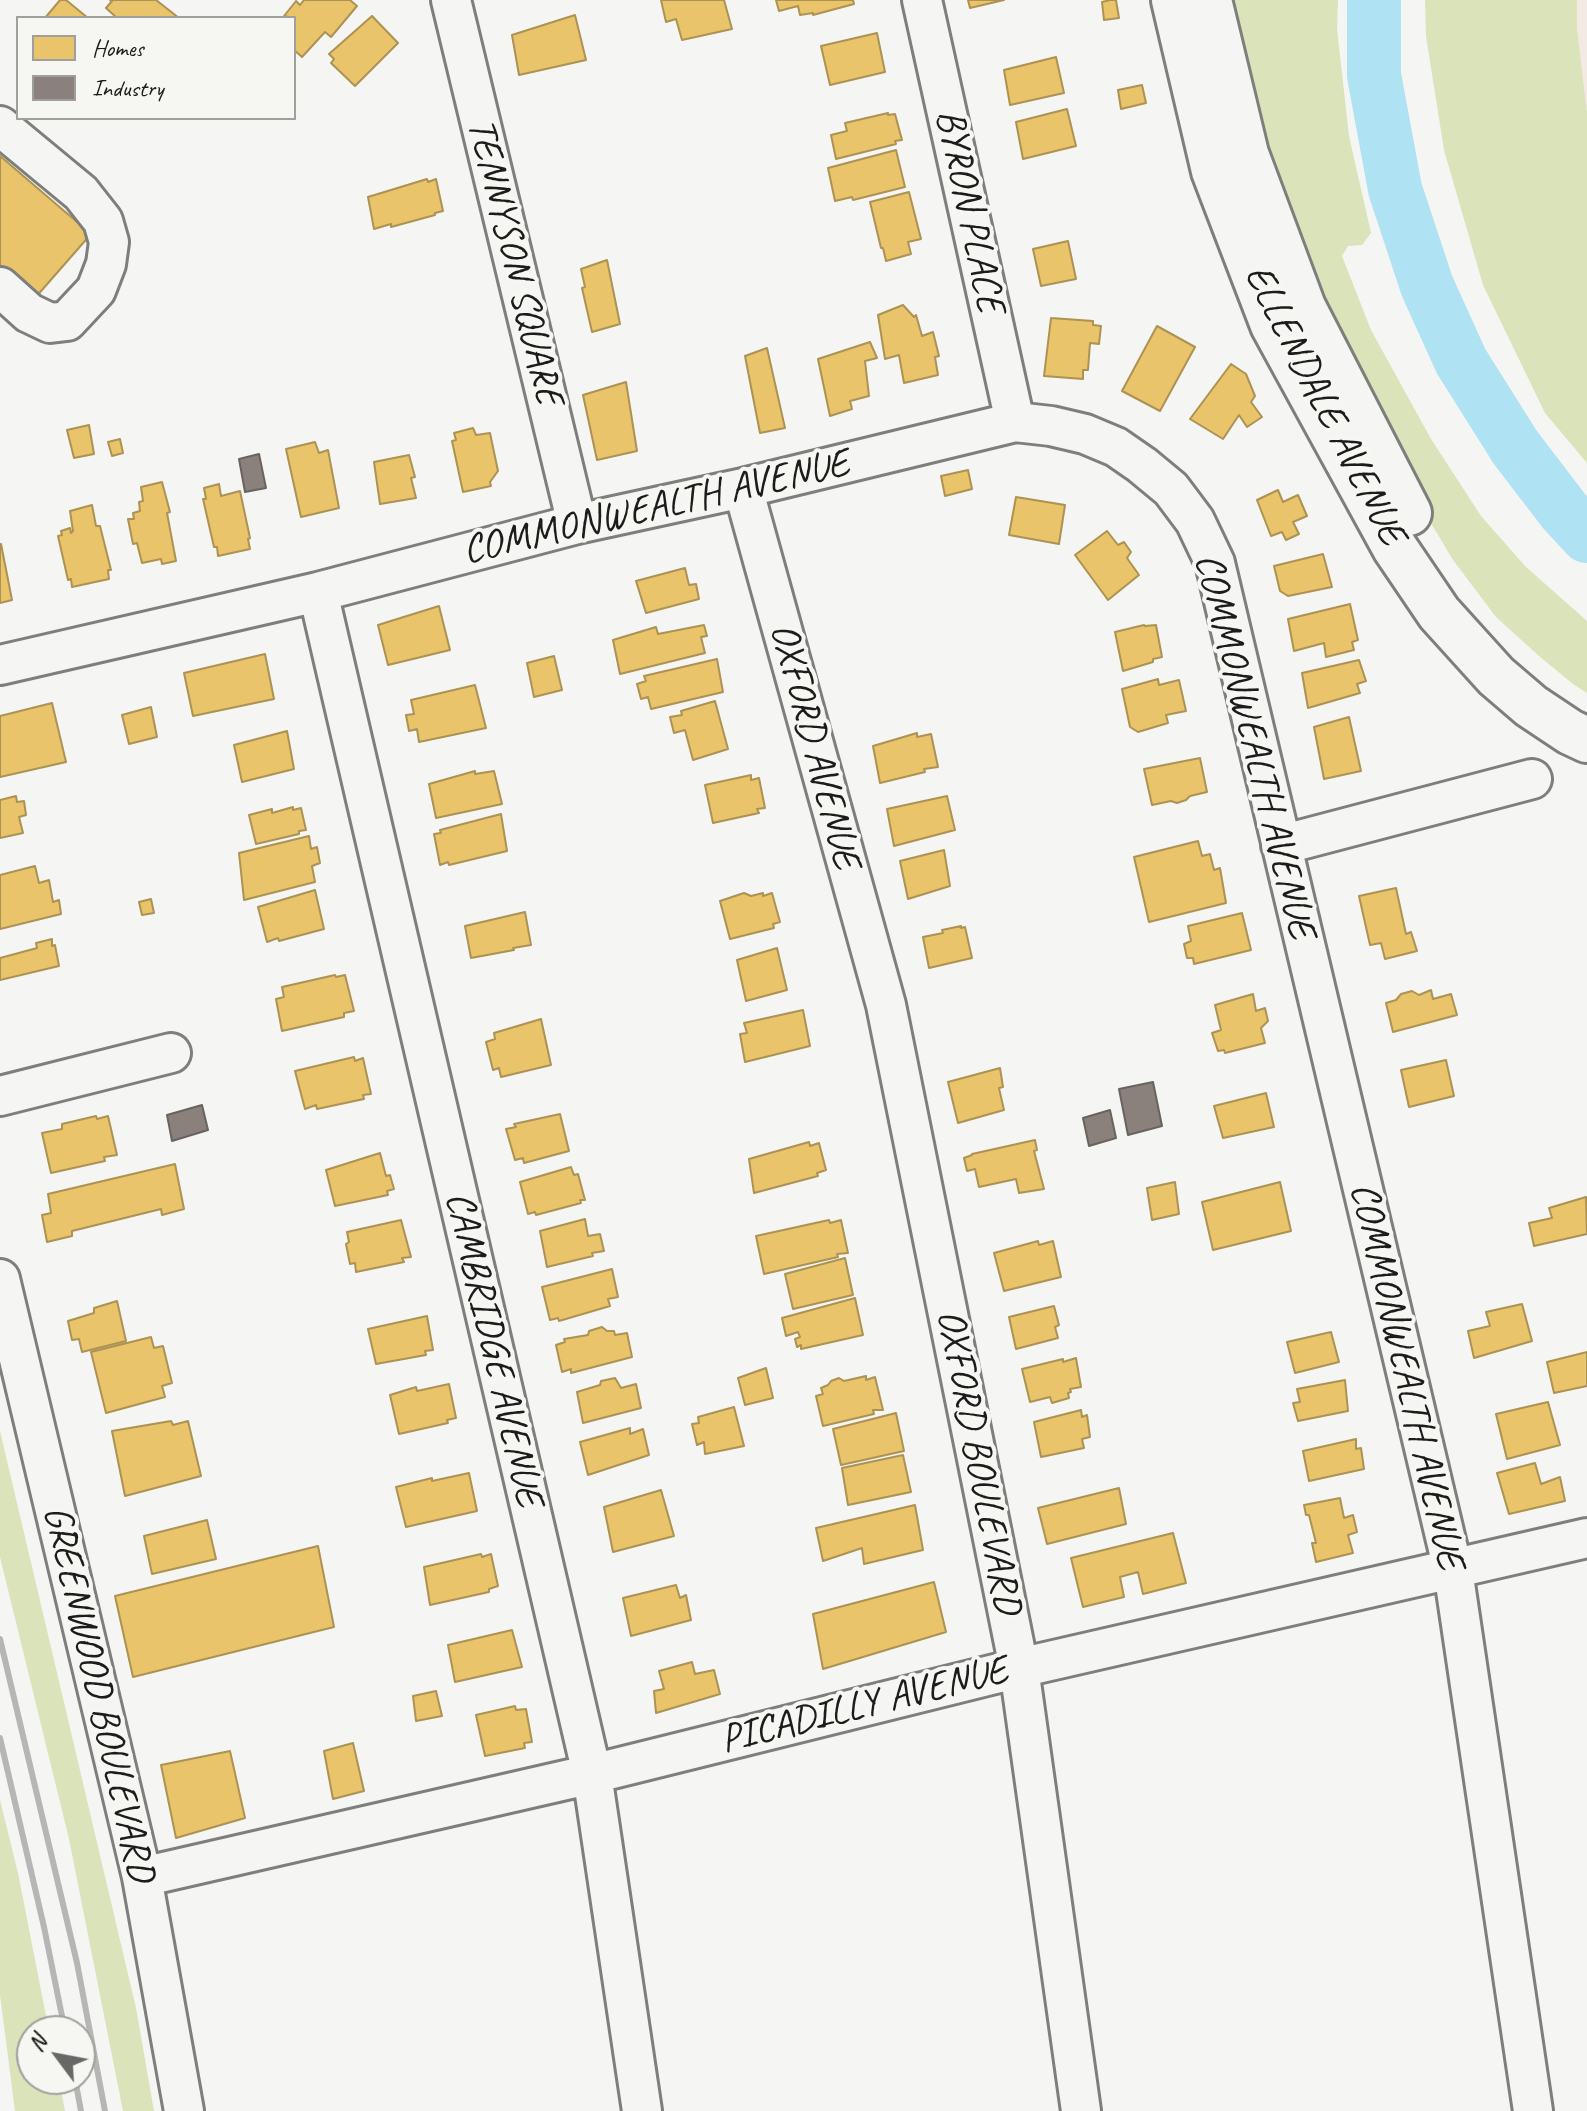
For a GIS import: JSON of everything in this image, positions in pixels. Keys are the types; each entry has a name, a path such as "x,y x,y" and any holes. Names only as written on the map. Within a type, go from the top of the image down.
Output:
{"main road":[{"name":"ELLENDALE AVENUE","path":"1174,0 1214,171 1273,325 1395,548 1439,613 1496,676 1531,706 1587,740"},
{"name":"ELLENDALE AVENUE","path":"1209,0 1246,154 1303,307 1426,545 1439,569 1496,643 1587,711"}],"street":[{"name":"TENNYSON SQUARE","path":"451,0 577,524"},
{"name":"BYRON PLACE","path":"922,0 1015,422"},
{"path":"0,126 81,193 103,221 109,242 106,264 96,290 67,321 50,323 29,313 0,287"},
{"name":"COMMONWEALTH AVENUE","path":"0,665 318,592 577,524 743,488 1015,422 1085,434 1116,447 1171,489 1195,521 1215,563 1453,1570 1533,2111"},
{"name":"OXFORD AVENUE","path":"743,488 886,1005"},
{"name":"CAMBRIDGE AVENUE","path":"318,592 592,1774 642,2111"},
{"path":"1281,845 1532,779"},
{"name":"OXFORD BOULEVARD","path":"886,1005 1019,1668 1081,2111"},
{"path":"0,1096 171,1053"},
{"name":"GREENWOOD BOULEVARD","path":"0,1279 142,1877 184,2111"},
{"name":"PICADILLY AVENUE","path":"142,1877 592,1774 1019,1668 1587,1538"}],"shaded area":[{"path":"1577,0 1587,0 1587,112 1577,28"}],"green space":[{"path":"1219,0 1338,0 1337,29 1349,136 1371,233 1362,245 1348,246 1342,256 1371,330 1431,439 1481,516 1526,567 1587,621 1587,693 1496,617 1453,560 1410,488 1304,278"},
{"path":"1425,0 1577,0 1577,28 1587,112 1587,463 1545,413 1483,285 1444,150 1426,36"},
{"path":"0,1431 136,2008 154,2111 123,2111 69,1839 0,1557"},
{"path":"0,1800 46,2015 16,2015 16,2095 62,2095 65,2111 15,2111 0,1995"}],"building: Homes":[{"path":"60,0 66,0 86,16 47,16"},
{"path":"156,0 176,16 115,16 106,8 112,1"},
{"path":"304,0 350,0 357,6 331,37 325,32 302,57 296,52 296,16 284,16 296,1 300,5"},
{"path":"661,0 724,0 732,29 682,40 676,19 666,22"},
{"path":"776,0 853,0 854,4 813,15 800,15 798,6 779,11"},
{"path":"968,0 1004,0 970,8"},
{"path":"1116,0 1119,18 1104,20 1102,2"},
{"path":"575,15 586,60 519,75 512,35"},
{"path":"372,16 398,43 355,86 331,63 334,59 329,54"},
{"path":"877,33 885,72 830,85 821,46"},
{"path":"1056,57 1064,93 1010,105 1004,70"},
{"path":"1142,85 1146,103 1121,109 1118,90"},
{"path":"1067,109 1076,146 1023,159 1016,122"},
{"path":"895,114 902,140 836,159 831,135 847,131 845,123"},
{"path":"896,150 905,187 853,200 852,197 835,201 828,168"},
{"path":"0,156 91,234 35,298 0,268"},
{"path":"427,179 428,182 436,179 443,211 374,229 368,197"},
{"path":"909,192 921,239 908,242 911,254 886,261 870,202"},
{"path":"1068,241 1076,279 1041,286 1033,249"},
{"path":"607,260 620,324 592,332 581,269"},
{"path":"903,305 914,317 916,315 922,336 933,332 939,356 935,357 938,375 904,383 899,355 885,359 878,315"},
{"path":"1051,318 1093,321 1093,325 1101,326 1099,344 1090,343 1088,370 1083,370 1083,379 1044,376"},
{"path":"1157,326 1195,347 1160,411 1122,391"},
{"path":"870,342 877,358 865,361 869,396 850,401 852,409 830,416 818,359"},
{"path":"767,348 785,428 760,433 745,356"},
{"path":"1231,364 1246,374 1255,396 1251,402 1262,417 1247,427 1239,415 1223,439 1190,419"},
{"path":"626,382 637,451 597,460 583,395"},
{"path":"89,425 94,454 74,458 67,430"},
{"path":"473,428 476,435 490,433 498,471 490,482 491,486 463,492 452,441 456,440 454,433"},
{"path":"120,439 123,453 112,456 108,442"},
{"path":"315,442 319,453 328,450 339,508 301,517 286,449"},
{"path":"409,455 416,498 380,504 374,462"},
{"path":"968,470 972,489 945,496 941,476"},
{"path":"162,482 170,512 167,513 176,561 162,564 161,559 142,563 137,543 133,544 128,519 134,519 133,513 140,511 139,502 143,501 141,487"},
{"path":"219,484 221,496 240,491 250,549 218,556 203,499 206,499 204,488"},
{"path":"1278,490 1283,502 1298,495 1307,516 1293,522 1299,534 1286,540 1282,532 1271,536 1257,500"},
{"path":"1016,497 1065,505 1059,544 1009,535"},
{"path":"92,505 111,570 108,570 109,579 72,587 58,536 62,535 61,531 70,528 71,533 73,531 70,511"},
{"path":"1107,531 1118,545 1124,542 1131,552 1127,558 1139,575 1108,600 1075,555"},
{"path":"0,544 12,600 0,603"},
{"path":"1323,554 1332,587 1288,596 1280,591 1274,566"},
{"path":"685,568 689,585 696,584 699,599 646,613 636,581"},
{"path":"1350,604 1358,640 1352,642 1354,650 1326,657 1324,643 1294,651 1288,619"},
{"path":"439,606 450,650 388,665 378,625"},
{"path":"704,625 707,636 701,637 705,653 620,674 613,640 656,627 658,634"},
{"path":"1156,625 1162,657 1123,671 1115,632"},
{"path":"265,654 274,699 193,716 184,673"},
{"path":"554,656 562,690 534,697 527,663"},
{"path":"717,659 723,692 651,709 648,697 641,699 637,684 646,681 644,676"},
{"path":"1359,660 1366,681 1357,684 1360,693 1308,708 1302,673"},
{"path":"1158,679 1159,685 1179,680 1186,711 1166,715 1168,723 1138,732 1130,727 1122,689"},
{"path":"475,685 486,728 419,742 417,729 409,731 406,715 414,714 411,700"},
{"path":"715,701 728,749 693,760 685,730 674,733 670,717"},
{"path":"52,703 66,762 0,777 0,716"},
{"path":"151,707 157,737 129,744 122,715"},
{"path":"1349,717 1361,771 1324,779 1314,727"},
{"path":"287,731 294,769 242,782 234,745"},
{"path":"917,733 917,737 931,734 938,767 880,783 873,746"},
{"path":"1200,758 1207,792 1177,803 1171,801 1152,805 1144,769"},
{"path":"475,771 475,774 494,771 502,804 436,818 429,784"},
{"path":"751,775 751,780 759,778 765,808 757,809 759,813 713,823 705,785"},
{"path":"16,796 17,802 24,801 26,815 19,817 23,833 0,838 0,800"},
{"path":"947,796 955,830 894,846 887,809"},
{"path":"293,807 293,810 301,808 306,830 256,844 249,815"},
{"path":"501,814 507,851 440,865 434,834"},
{"path":"309,836 311,849 317,847 320,863 312,866 315,882 244,900 239,853"},
{"path":"1198,841 1202,856 1210,854 1214,870 1220,868 1226,903 1149,922 1134,857"},
{"path":"944,850 950,886 908,899 900,861"},
{"path":"35,866 39,883 49,880 53,902 59,900 61,914 0,929 0,875"},
{"path":"1396,888 1406,934 1411,932 1417,951 1385,959 1381,943 1370,945 1359,896"},
{"path":"315,890 324,929 267,942 258,907"},
{"path":"744,893 751,896 763,893 763,896 772,893 780,922 773,924 774,928 730,939 720,901"},
{"path":"151,899 154,913 142,915 139,902"},
{"path":"525,912 531,945 471,958 465,926"},
{"path":"1242,913 1251,950 1194,964 1193,958 1187,958 1184,944 1191,941 1188,926"},
{"path":"965,927 972,958 929,968 923,937"},
{"path":"52,939 59,966 0,980 0,958 37,948 36,943"},
{"path":"777,948 787,990 746,1001 737,960"},
{"path":"345,975 354,1011 344,1013 344,1017 282,1031 276,999 284,997 282,987"},
{"path":"1431,990 1433,999 1451,994 1457,1015 1393,1032 1386,1003 1396,1000 1401,994 1412,991 1419,995"},
{"path":"1253,994 1256,1011 1265,1008 1268,1021 1261,1028 1265,1043 1225,1053 1224,1050 1218,1051 1212,1033 1221,1030 1215,1005"},
{"path":"803,1010 810,1046 745,1062 740,1034 747,1033 744,1023"},
{"path":"541,1019 551,1065 501,1077 499,1068 493,1070 486,1042 495,1039 494,1033"},
{"path":"354,1057 355,1061 363,1058 371,1094 363,1095 364,1099 305,1109 295,1071"},
{"path":"1446,1060 1454,1096 1409,1107 1401,1070"},
{"path":"1000,1068 1003,1087 999,1088 1004,1110 958,1123 948,1082"},
{"path":"1266,1093 1274,1127 1223,1138 1214,1106"},
{"path":"560,1114 569,1151 524,1163 523,1158 515,1160 506,1129 516,1127 514,1124"},
{"path":"96,1116 97,1119 108,1116 117,1155 104,1157 105,1161 51,1173 42,1133 62,1129 62,1124"},
{"path":"1035,1140 1037,1150 1034,1151 1044,1189 1019,1193 1016,1179 979,1187 975,1169 967,1171 964,1158 972,1154"},
{"path":"809,1142 810,1146 819,1143 826,1170 817,1173 818,1176 754,1193 749,1159"},
{"path":"380,1153 386,1176 390,1175 394,1189 387,1191 388,1195 335,1206 326,1170"},
{"path":"175,1164 184,1209 162,1215 161,1209 72,1231 72,1236 47,1242 42,1215 51,1213 48,1194"},
{"path":"571,1167 574,1175 578,1174 585,1200 536,1215 535,1212 528,1214 520,1182"},
{"path":"1175,1182 1179,1214 1152,1220 1147,1188"},
{"path":"1280,1182 1291,1231 1213,1250 1202,1202"},
{"path":"1586,1197 1587,1234 1534,1246 1529,1223 1552,1218 1549,1208"},
{"path":"585,1219 588,1236 600,1234 604,1251 547,1267 540,1231"},
{"path":"401,1220 411,1257 402,1258 404,1262 356,1272 355,1263 350,1264 347,1232"},
{"path":"829,1220 830,1223 841,1220 848,1253 764,1274 756,1236"},
{"path":"1038,1241 1039,1245 1053,1241 1061,1277 1004,1291 994,1253"},
{"path":"845,1258 853,1295 793,1309 785,1274"},
{"path":"612,1269 618,1297 608,1299 610,1306 559,1321 558,1318 550,1320 542,1287"},
{"path":"855,1298 863,1335 801,1349 801,1345 797,1347 795,1339 800,1337 798,1332 786,1336 782,1318"},
{"path":"117,1301 126,1341 82,1352 79,1339 72,1340 68,1321 94,1313 94,1308"},
{"path":"1522,1304 1532,1341 1474,1358 1468,1331 1490,1326 1486,1312"},
{"path":"1054,1306 1059,1325 1055,1327 1058,1338 1016,1349 1009,1317"},
{"path":"427,1316 433,1350 425,1351 426,1355 376,1364 368,1329"},
{"path":"602,1327 614,1331 615,1335 627,1333 632,1357 571,1373 571,1369 562,1372 556,1345 565,1342 564,1339 588,1335 589,1331"},
{"path":"1331,1332 1339,1362 1295,1373 1287,1342"},
{"path":"151,1337 154,1348 163,1346 172,1383 162,1386 165,1397 106,1413 91,1352"},
{"path":"1587,1352 1587,1386 1554,1393 1547,1362"},
{"path":"1076,1358 1081,1387 1070,1389 1069,1398 1052,1403 1050,1397 1030,1402 1022,1369"},
{"path":"766,1368 773,1398 745,1405 738,1378"},
{"path":"866,1376 866,1380 875,1377 883,1410 873,1410 874,1414 823,1426 816,1396 823,1394 821,1388 839,1378 844,1381"},
{"path":"615,1378 621,1388 636,1384 641,1408 583,1423 577,1392"},
{"path":"1345,1380 1348,1411 1298,1421 1293,1403 1300,1402 1297,1389"},
{"path":"449,1384 456,1418 447,1420 448,1423 399,1434 390,1395 416,1387 417,1391"},
{"path":"1548,1402 1560,1445 1507,1459 1496,1414"},
{"path":"734,1407 744,1446 705,1454 704,1442 697,1445 692,1424 699,1423 698,1417"},
{"path":"1081,1410 1082,1417 1087,1415 1090,1437 1082,1439 1084,1448 1041,1457 1034,1422"},
{"path":"896,1413 904,1451 841,1465 833,1429"},
{"path":"171,1421 173,1425 188,1421 201,1476 125,1496 112,1431"},
{"path":"630,1428 630,1434 643,1429 649,1455 588,1475 580,1442"},
{"path":"1356,1439 1356,1449 1361,1448 1364,1469 1309,1481 1303,1451"},
{"path":"903,1455 911,1492 848,1505 842,1468"},
{"path":"1535,1463 1541,1484 1560,1477 1565,1501 1509,1514 1497,1473"},
{"path":"469,1473 477,1511 406,1527 396,1487"},
{"path":"1119,1488 1126,1524 1047,1544 1038,1508"},
{"path":"661,1490 674,1536 613,1552 604,1507"},
{"path":"1340,1498 1344,1518 1353,1515 1357,1532 1348,1535 1353,1553 1316,1562 1312,1543 1316,1543 1304,1505"},
{"path":"915,1505 923,1550 864,1564 862,1548 823,1561 816,1528"},
{"path":"207,1520 216,1559 152,1574 144,1536"},
{"path":"1173,1533 1186,1583 1143,1594 1138,1572 1120,1577 1124,1597 1083,1607 1071,1558"},
{"path":"318,1546 334,1627 133,1677 115,1596"},
{"path":"481,1554 482,1557 491,1554 498,1586 489,1589 489,1592 430,1605 424,1567"},
{"path":"934,1582 946,1632 823,1669 813,1614"},
{"path":"676,1585 680,1598 686,1595 691,1620 631,1636 623,1598"},
{"path":"512,1630 522,1667 455,1682 448,1645"},
{"path":"692,1662 695,1674 714,1670 720,1694 656,1713 654,1691 664,1689 659,1671"},
{"path":"436,1691 442,1716 416,1721 413,1696"},
{"path":"515,1706 516,1710 526,1709 532,1742 524,1743 525,1748 485,1756 476,1715"},
{"path":"353,1743 364,1791 333,1799 324,1751"},
{"path":"230,1751 245,1818 176,1838 161,1765"}],"building: Industry":[{"path":"259,454 266,488 245,492 239,459"},
{"path":"1153,1082 1162,1126 1128,1135 1119,1089"},
{"path":"202,1105 208,1130 172,1141 167,1115"},
{"path":"1110,1110 1116,1138 1089,1146 1083,1118"}],"waterway":[{"path":"1374,0 1374,75 1395,189 1427,286 1461,361 1515,447 1587,536"}],"railway":[{"path":"0,1639 77,1963 105,2111"},
{"path":"0,1738 62,2015"},
{"path":"78,2095 81,2111"}]}
